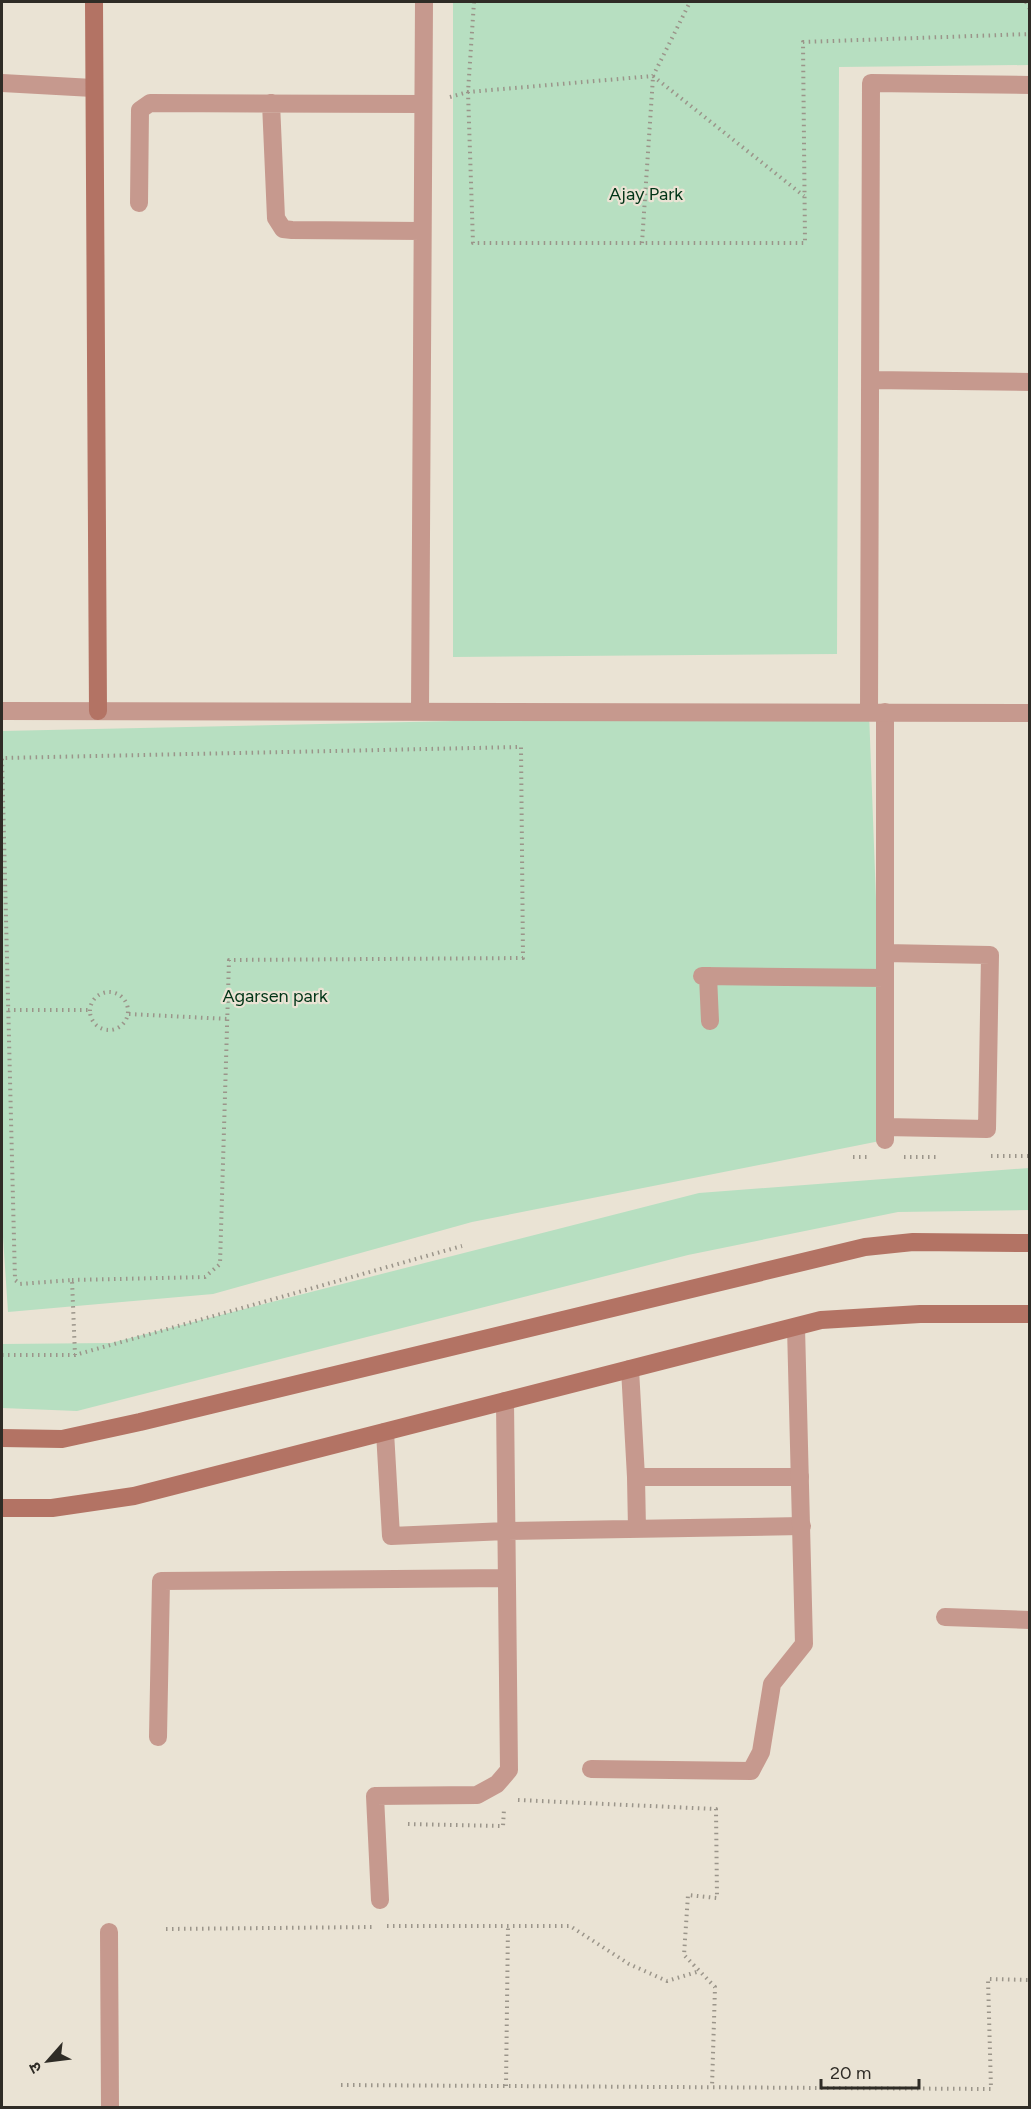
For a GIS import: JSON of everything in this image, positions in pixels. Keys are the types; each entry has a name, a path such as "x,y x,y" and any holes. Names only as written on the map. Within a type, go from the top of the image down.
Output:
{"street":[{"path":"94,2 98,711"},
{"path":"420,712 423,2"},
{"path":"2,82 93,88"},
{"path":"885,953 990,956 987,1129 885,1134 885,953 870,380 871,83 1029,85"},
{"path":"139,203 140,110 150,103 423,104"},
{"path":"270,103 276,218 283,229 422,231"},
{"path":"870,380 1029,382"},
{"path":"2,711 1029,713"},
{"path":"710,1021 705,976 885,978"},
{"path":"2,1438 62,1439 140,1422 865,1247 913,1242 1029,1243"},
{"path":"2,1508 52,1508 134,1496 821,1320 920,1314 1029,1314"},
{"path":"591,1769 751,1771 761,1752 772,1684 804,1644 796,1327"},
{"path":"630,1370 637,1529"},
{"path":"380,1900 375,1796 477,1795 497,1784 509,1770 505,1401"},
{"path":"385,1432 391,1536 506,1531 802,1526"},
{"path":"636,1477 800,1477"},
{"path":"158,1737 161,1581 507,1578"},
{"path":"945,1617 1029,1620"},
{"path":"109,1932 110,2108"}],"path":[{"path":"474,2 468,92 473,243 805,243 803,42 1029,34"},
{"path":"642,243 653,76 690,2"},
{"path":"1026,2 1029,9"},
{"path":"468,92 653,76 804,196"},
{"path":"521,747 523,958 229,960 220,1264 206,1277 72,1280 20,1284 15,1280 8,1010 2,758 521,747"},
{"path":"112,992 123,997 129,1014 124,1025 119,1029 107,1031 95,1025 91,1019 90,1010 99,995 112,992"},
{"path":"8,1010 90,1010"},
{"path":"129,1014 228,1019"},
{"path":"2,1355 75,1354 462,1246"},
{"path":"72,1280 75,1354"},
{"path":"376,1824 503,1826 505,1799"},
{"path":"517,1800 716,1809 717,1898 688,1895 684,1955 715,1987 712,2087"},
{"path":"506,2086 508,1925"},
{"path":"166,1929 570,1926 629,1964 667,1981 700,1971"},
{"path":"342,2085 991,2089 988,1979 1029,1980"}],"green space":[{"name":"Ajay Park","path":"453,2 1029,2 1029,65 839,67 837,654 453,657"},
{"name":"Agarsen park","path":"869,712 885,1140 472,1222 213,1294 8,1312 2,1222 2,731"},
{"path":"1029,1168 1029,1210 898,1212 688,1255 77,1411 2,1408 2,1344 111,1343 699,1193"}]}
